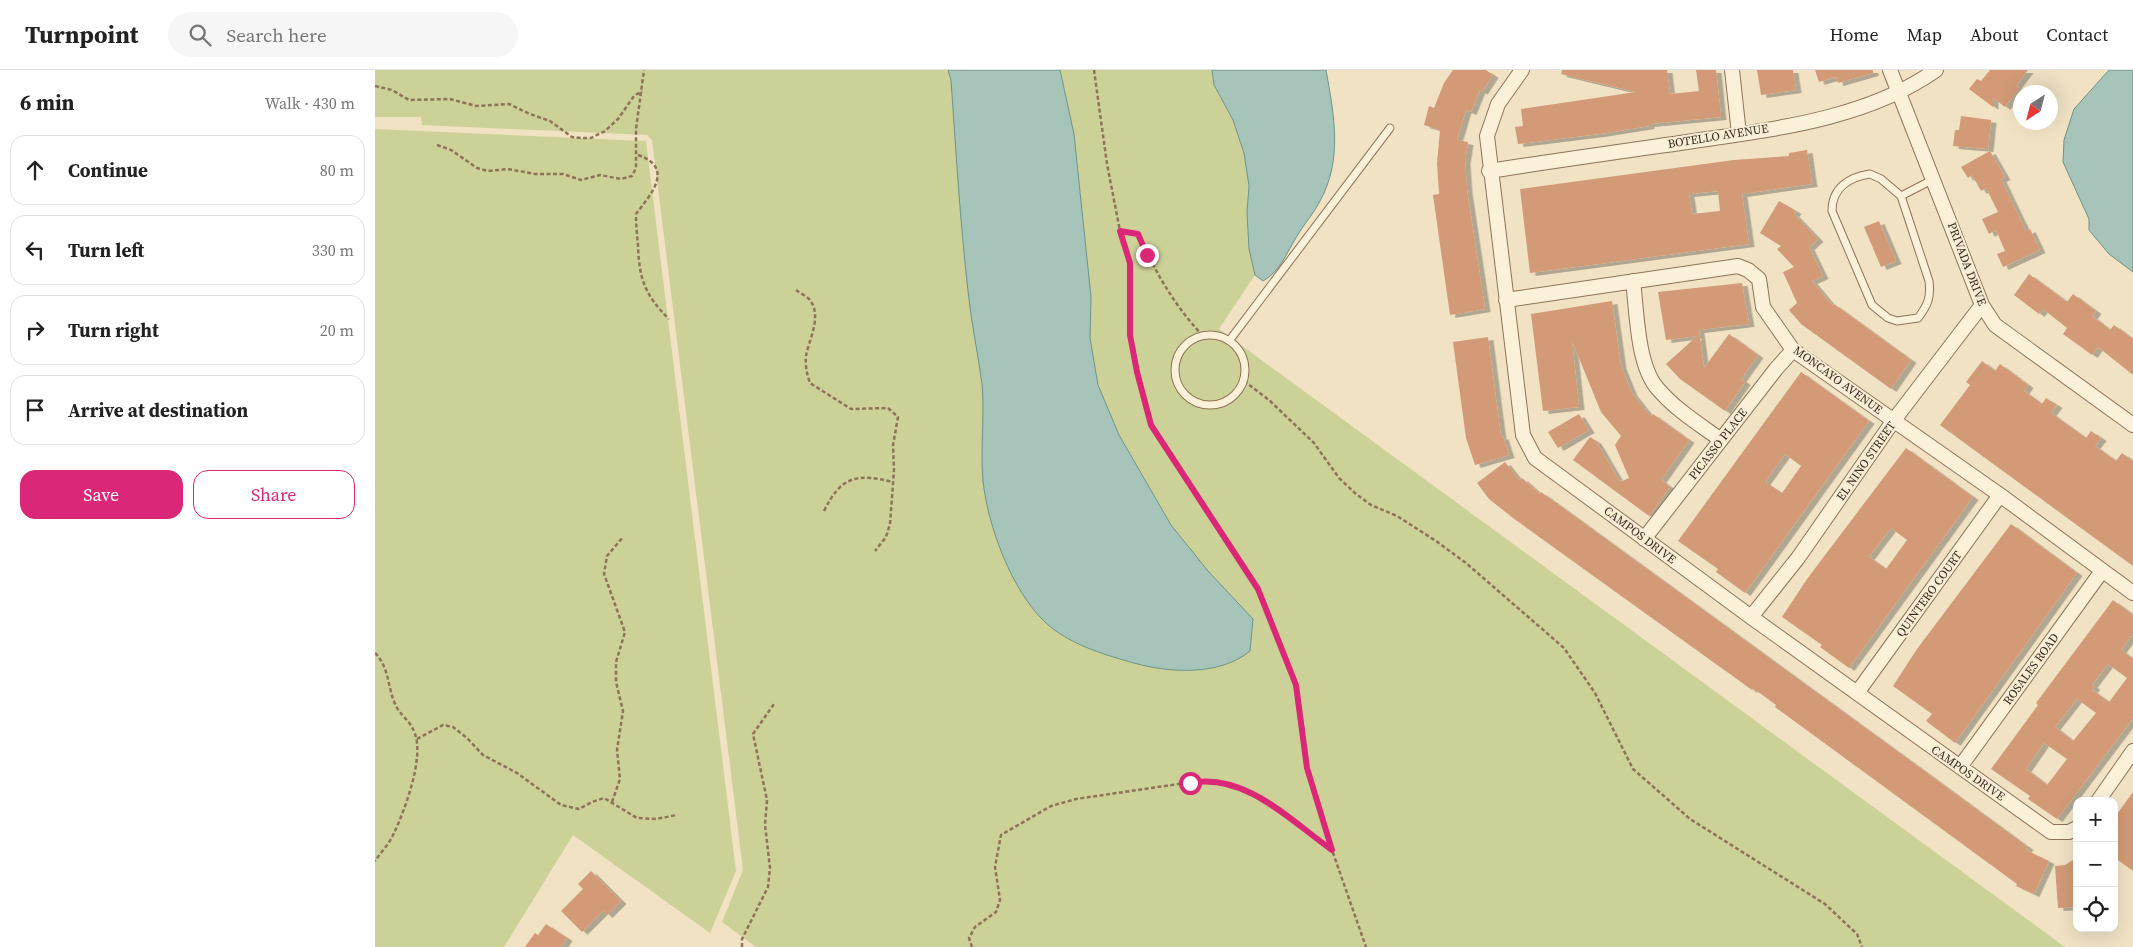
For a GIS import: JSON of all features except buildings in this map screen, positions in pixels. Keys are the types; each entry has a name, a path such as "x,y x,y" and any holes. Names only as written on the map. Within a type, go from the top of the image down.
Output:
{"street":[{"name":"CAMPOS DRIVE","path":"1523,70 1498,104 1487,136 1489,171 1523,435 1535,458 1751,618 2051,832 2069,832 2073,830"},
{"path":"1732,70 1739,134"},
{"name":"PRIVADA DRIVE","path":"1890,70 1982,305 1995,325 2133,425"},
{"name":"BOTELLO AVENUE","path":"1489,171 1739,134 1853,111 1899,93 1936,70"},
{"name":"MONCAYO AVENUE","path":"1506,300 1738,266 1748,270 1759,279 1763,307 1793,350 2000,495 2133,594"},
{"path":"1633,281 1644,362 1649,376 1657,389 1689,418 1721,440"},
{"name":"EL NINO STREET","path":"1751,618 1798,558 1894,420 1982,305"},
{"name":"PICASSO PLACE","path":"1645,539 1776,369 1793,350"},
{"name":"QUINTERO COURT","path":"1857,694 2000,495"},
{"name":"ROSALES ROAD","path":"1960,767 2102,571"},
{"path":"2101,797 2133,751"}],"lane":[{"path":"1229,341 1390,128"},
{"path":"1870,174 1881,179 1901,196 1929,281 1931,295 1927,306 1918,318 1897,321 1888,318 1872,305 1832,211 1832,200 1847,181 1857,176 1870,174"},
{"path":"1901,196 1934,179"},
{"path":"1203,336 1221,337 1229,341 1238,348 1243,358 1246,369 1244,381 1231,399 1215,405 1199,404 1181,390 1175,368 1178,357 1184,347 1193,340 1203,336"}],"path":[{"path":"437,145 451,150 477,168 488,171 508,169 535,174 563,174 581,180 600,175 621,179 632,176 636,168 638,155 635,143 644,70"},
{"path":"1094,70 1107,164 1120,231 1130,263 1130,335 1137,372 1151,425 1258,589 1296,685 1307,768 1332,850 1366,947"},
{"path":"375,86 392,90 409,100 451,99 476,106 509,104 550,121 572,137 581,138 591,138 605,131 618,119 634,96 642,91"},
{"path":"638,155 649,158 655,166 657,182 653,193 636,214 639,275 658,308 669,319"},
{"path":"1120,231 1138,234 1163,286 1183,314 1203,336"},
{"path":"797,290 809,300 815,312 814,328 806,356 806,370 810,383 851,409 888,408 898,417 893,446 890,524 886,536 875,552"},
{"path":"1244,381 1269,400 1314,443 1339,478 1356,494 1371,505 1397,516 1466,563 1479,577 1564,648 1595,692 1633,769 1690,819 1825,904 1857,934 1862,947"},
{"path":"824,511 834,492 847,481 858,476 893,482"},
{"path":"612,802 620,779 617,750 623,711 615,682 617,662 625,632 604,574 607,556 623,537"},
{"path":"375,653 385,667 396,706 409,719 418,746 411,785 393,834 375,861"},
{"path":"742,947 742,940 768,888 769,851 765,826 767,800 753,734 773,704"},
{"path":"417,739 443,725 453,727 467,738 483,756 517,773 561,805 579,809 604,798 637,818 656,819 677,816"},
{"path":"972,947 969,938 975,927 996,912 1000,900 995,867 1001,835 1051,806 1076,799 1205,780 1238,787 1259,796 1332,850"}],"green space":[{"path":"375,70 948,70 951,80 984,407 982,432 984,481 994,529 1013,575 1035,610 1046,623 1081,645 1107,655 1147,666 1253,619 1208,571 1171,525 1119,435 1098,385 1090,338 1091,297 1074,134 1060,70 1212,70 1214,85 1233,120 1244,153 1249,186 1247,212 1249,249 1255,275 1219,329 2065,947 756,947 722,922 743,870 652,140 647,135 422,125 421,117 375,117"},
{"path":"375,129 646,141 736,871 710,933 573,835 504,947 375,947"}],"water":[{"path":"948,70 1060,70 1074,134 1091,297 1090,338 1098,385 1119,435 1171,525 1208,571 1253,619 1250,651 1238,659 1224,665 1209,668 1178,670 1148,666 1099,652 1076,643 1054,630 1033,609 1012,576 996,538 983,481 982,384 968,291 960,212 951,80"},
{"path":"1212,70 1326,70 1334,120 1335,137 1332,169 1318,205 1283,261 1263,281 1255,275 1249,249 1247,212 1249,186 1244,153 1233,120 1214,85"},
{"path":"2109,70 2133,70 2133,272 2109,254 2089,230 2089,219 2063,162 2064,140 2074,109"}],"route":[{"path":"1147,255 1138,234 1120,231 1130,263 1130,335 1137,372 1151,425 1258,589 1296,685 1307,768 1332,850 1259,796 1238,787 1205,780 1190,783"}]}
